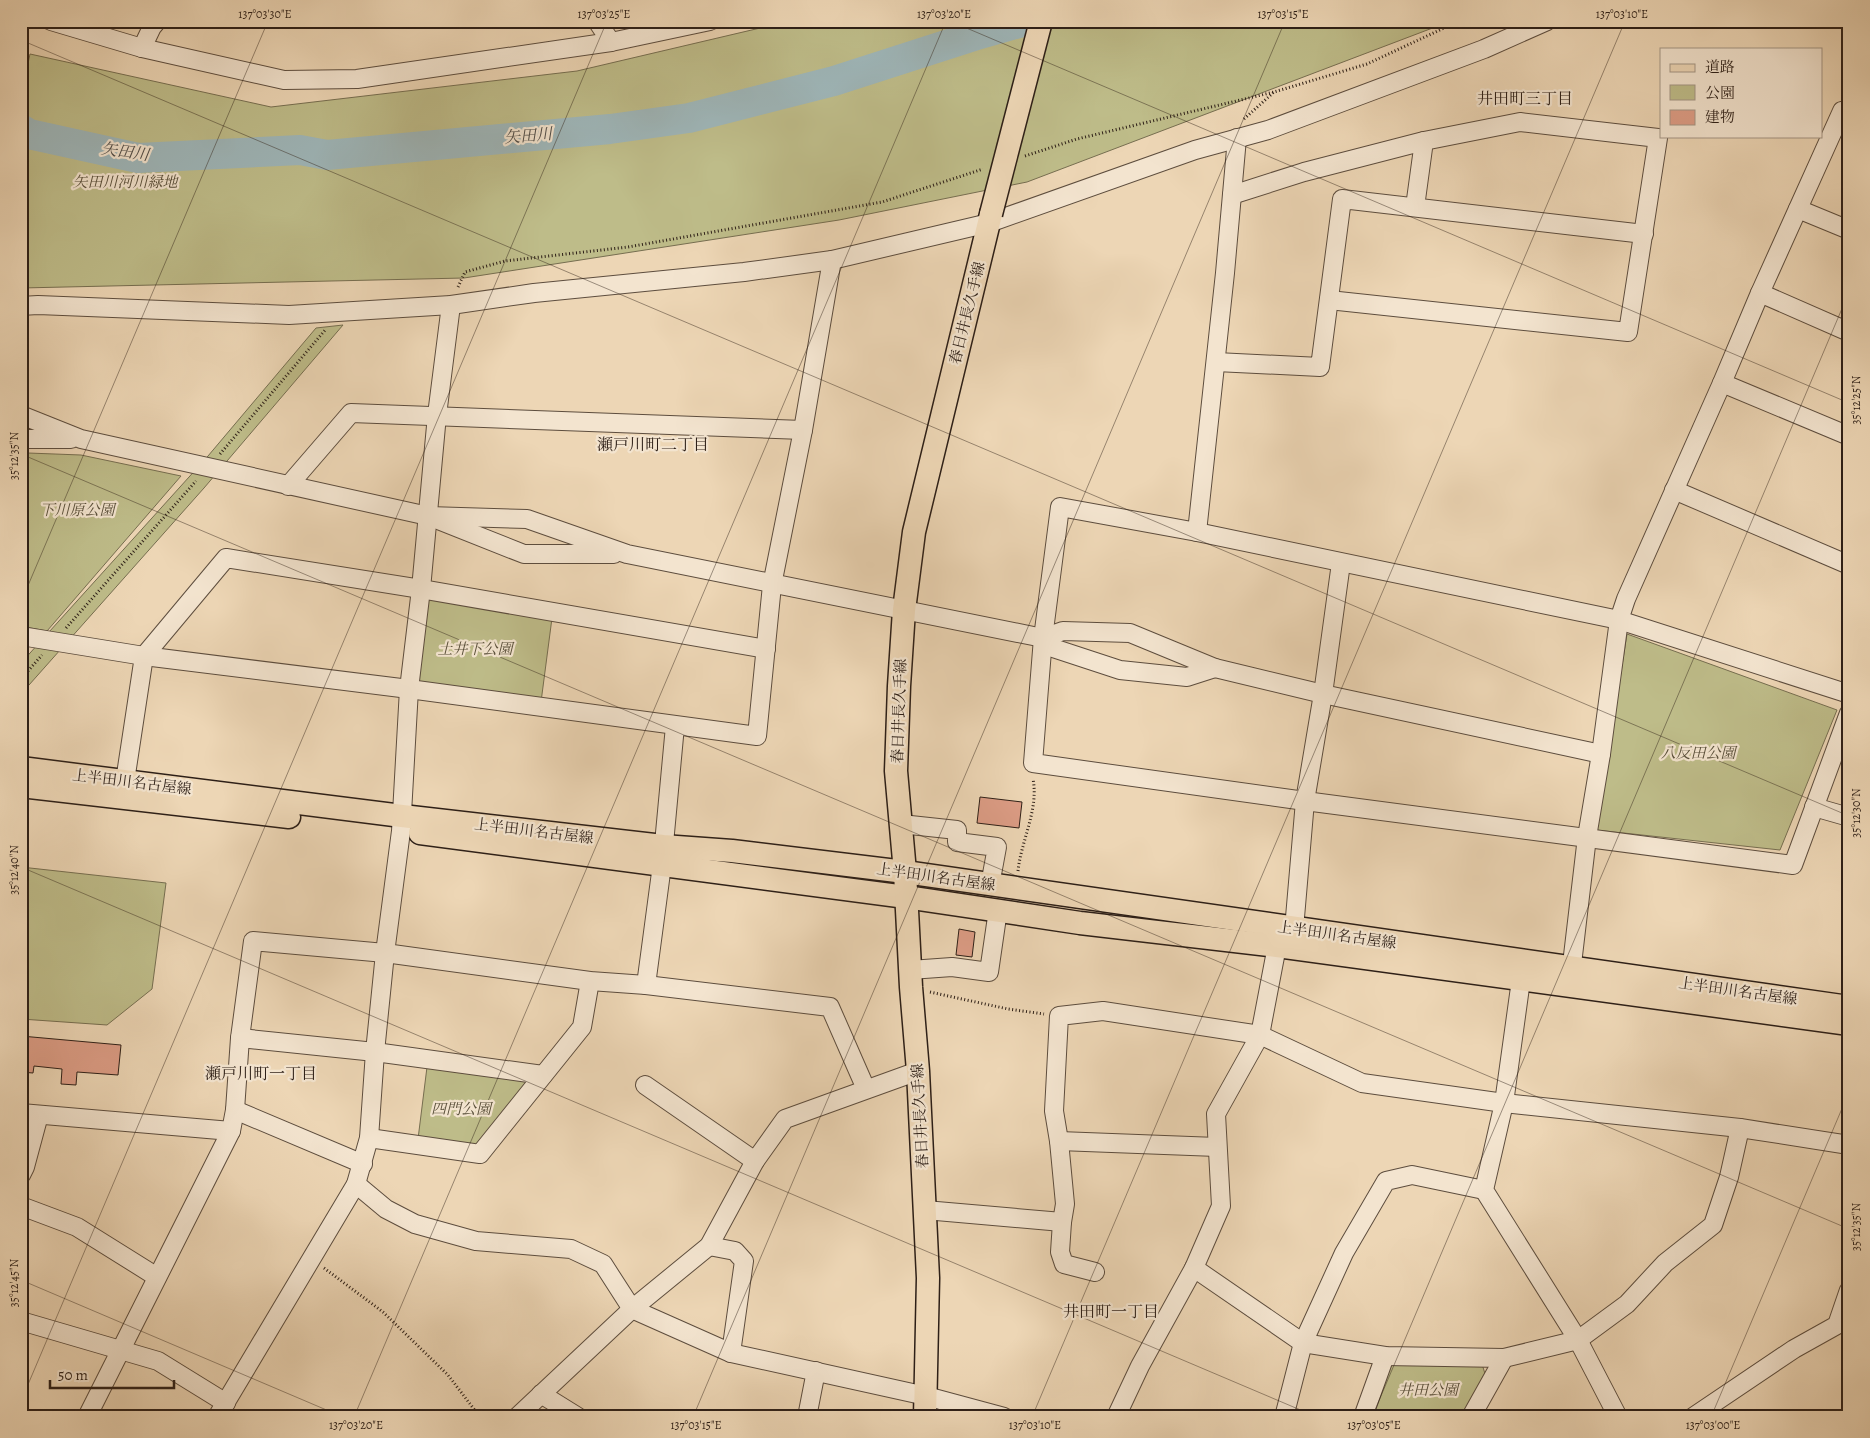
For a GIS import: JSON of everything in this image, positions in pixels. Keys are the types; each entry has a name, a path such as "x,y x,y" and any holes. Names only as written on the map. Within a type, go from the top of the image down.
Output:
{"main road":[{"name":"春日井長久手線","path":"925,1406 928,1278 925,1210 905,872 896,770 904,610 914,532 990,218 1041,21"},
{"name":"上半田川名古屋線","path":"21,768 125,781 402,823"},
{"name":"上半田川名古屋線","path":"21,786 402,823 662,855 906,897 1080,923 1277,946 1521,980 1571,976 1849,1008"},
{"name":"上半田川名古屋線","path":"662,855 732,851 905,872 1294,929 1849,1024"}],"street":[{"path":"51,21 142,48 284,80 348,80 611,42 710,21"},
{"path":"596,21 611,42"},
{"path":"21,306 38,305 289,315 450,305 534,293 744,272 832,260 990,218 1195,150 1238,131 1268,130 1484,49 1547,21"},
{"path":"142,48 152,23"},
{"path":"1571,976 1587,837 1601,754 1619,620 1626,599 1760,293 1842,111 1849,110"},
{"path":"1232,195 1304,172 1424,141 1520,122 1658,138 1628,332 1329,300"},
{"path":"1197,532 1216,362 1238,131"},
{"path":"1414,207 1424,141"},
{"path":"1216,362 1320,367 1342,199 1644,234"},
{"path":"1798,209 1849,230"},
{"path":"21,636 144,656 409,689 757,736 772,584 803,430 832,260"},
{"path":"1760,293 1849,332"},
{"path":"21,1321 158,1361 221,1410 310,1258 356,1184 369,1138 375,1052 402,823 409,689 450,305"},
{"path":"1722,383 1849,436"},
{"path":"288,486 351,412 803,430"},
{"path":"21,415 82,439 428,516 524,554 627,554"},
{"path":"21,439 82,439"},
{"path":"1674,490 1849,565"},
{"path":"1849,694 1619,620 1197,532 1060,507 1043,638 1033,763 1793,865 1849,713"},
{"path":"428,516 527,518 627,554 1043,638 1064,631 1130,633 1215,668 1324,694 1601,754"},
{"path":"125,781 144,656 226,558 766,648"},
{"path":"1294,929 1305,801 1324,694 1341,563"},
{"path":"1043,638 1053,648 1120,670 1187,677 1215,668"},
{"path":"646,985 675,726"},
{"path":"1814,807 1849,817"},
{"path":"901,824 957,830 957,842 997,847 990,885"},
{"path":"910,979 952,967 989,972 998,910"},
{"path":"87,1417 231,1131 235,1110 240,1038 254,941 386,953 590,981 646,985 830,1007 866,1089"},
{"path":"1116,1417 1140,1366 1194,1268 1221,1206 1216,1114 1260,1034 1277,946"},
{"path":"1521,980 1504,1103 1484,1190 1578,1340 1618,1417"},
{"path":"369,1138 480,1154 582,1026 590,981"},
{"path":"1095,1272 1064,1264 1060,1252 1065,1204 1054,1111 1059,1016 1102,1011 1260,1034 1362,1083 1504,1103 1740,1128 1849,1145"},
{"path":"240,1038 375,1052 543,1075"},
{"path":"517,1417 632,1309 709,1246 755,1161 785,1119 918,1071"},
{"path":"645,1085 755,1161"},
{"path":"235,1110 363,1164"},
{"path":"21,1113 231,1131"},
{"path":"21,1175 26,1167 39,1115"},
{"path":"1194,1268 1303,1344 1385,1356 1504,1358 1578,1340 1627,1304 1665,1263 1713,1225 1729,1177 1740,1128"},
{"path":"1059,1141 1217,1147"},
{"path":"1284,1417 1303,1344 1344,1253 1386,1181 1412,1175 1484,1190"},
{"path":"356,1184 386,1209 415,1224 476,1241 570,1249 603,1264 632,1309 732,1352 816,1371 925,1406 1004,1417"},
{"path":"21,1206 77,1227 157,1278"},
{"path":"925,1210 1062,1222"},
{"path":"709,1246 735,1251 744,1261 732,1352"},
{"path":"1694,1417 1794,1349 1843,1328 1849,1290"},
{"path":"1363,1417 1385,1356"},
{"path":"1478,1414 1504,1358"},
{"path":"807,1417 816,1371"},
{"path":"541,1394 578,1417"}],"path":[{"path":"1021,157 1077,139 1274,92 1367,64 1459,21"},
{"path":"1238,131 1274,92"},
{"path":"450,305 465,272 505,261 628,247 882,202 984,169"},
{"path":"21,679 208,468 341,312"},
{"path":"1016,889 1020,854 1033,804 1034,782 1030,767 1033,763"},
{"path":"910,979 1008,1009 1059,1016"},
{"path":"310,1258 383,1312 448,1375 480,1417"}],"green space":[{"name":"矢田川河川緑地","path":"790,21 1451,21 1027,182 839,220 464,278 21,288 21,96 30,54 271,107 577,71"},
{"path":"343,325 204,488 21,694 21,663 208,456 316,328"},
{"name":"下川原公園","path":"28,453 81,455 181,476 47,631 21,626 21,479"},
{"name":"土井下公園","path":"427,598 552,618 541,702 417,683"},
{"name":"八反田公園","path":"1627,634 1837,710 1780,850 1596,830"},
{"path":"21,867 166,883 152,989 107,1025 21,1019"},
{"name":"四門公園","path":"427,1067 532,1080 478,1149 418,1139"},
{"name":"井田公園","path":"1391,1362 1482,1364 1486,1377 1463,1417 1370,1417"}],"building":[{"path":"980,797 1022,802 1019,828 977,823"},
{"path":"959,929 975,932 972,957 956,955"},
{"path":"21,1036 121,1045 118,1075 77,1072 76,1085 61,1084 62,1069 34,1066 33,1073 21,1072"}],"waterway":[{"name":"矢田川","path":"21,129 29,134 138,158 300,150 327,155 610,129 689,118 834,81 1026,21"}],"district":[{"name":"井田町三丁目","path":"1525,99"},
{"name":"瀬戸川町二丁目","path":"653,445"},
{"name":"瀬戸川町一丁目","path":"261,1074"},
{"name":"井田町一丁目","path":"1111,1312"}]}
